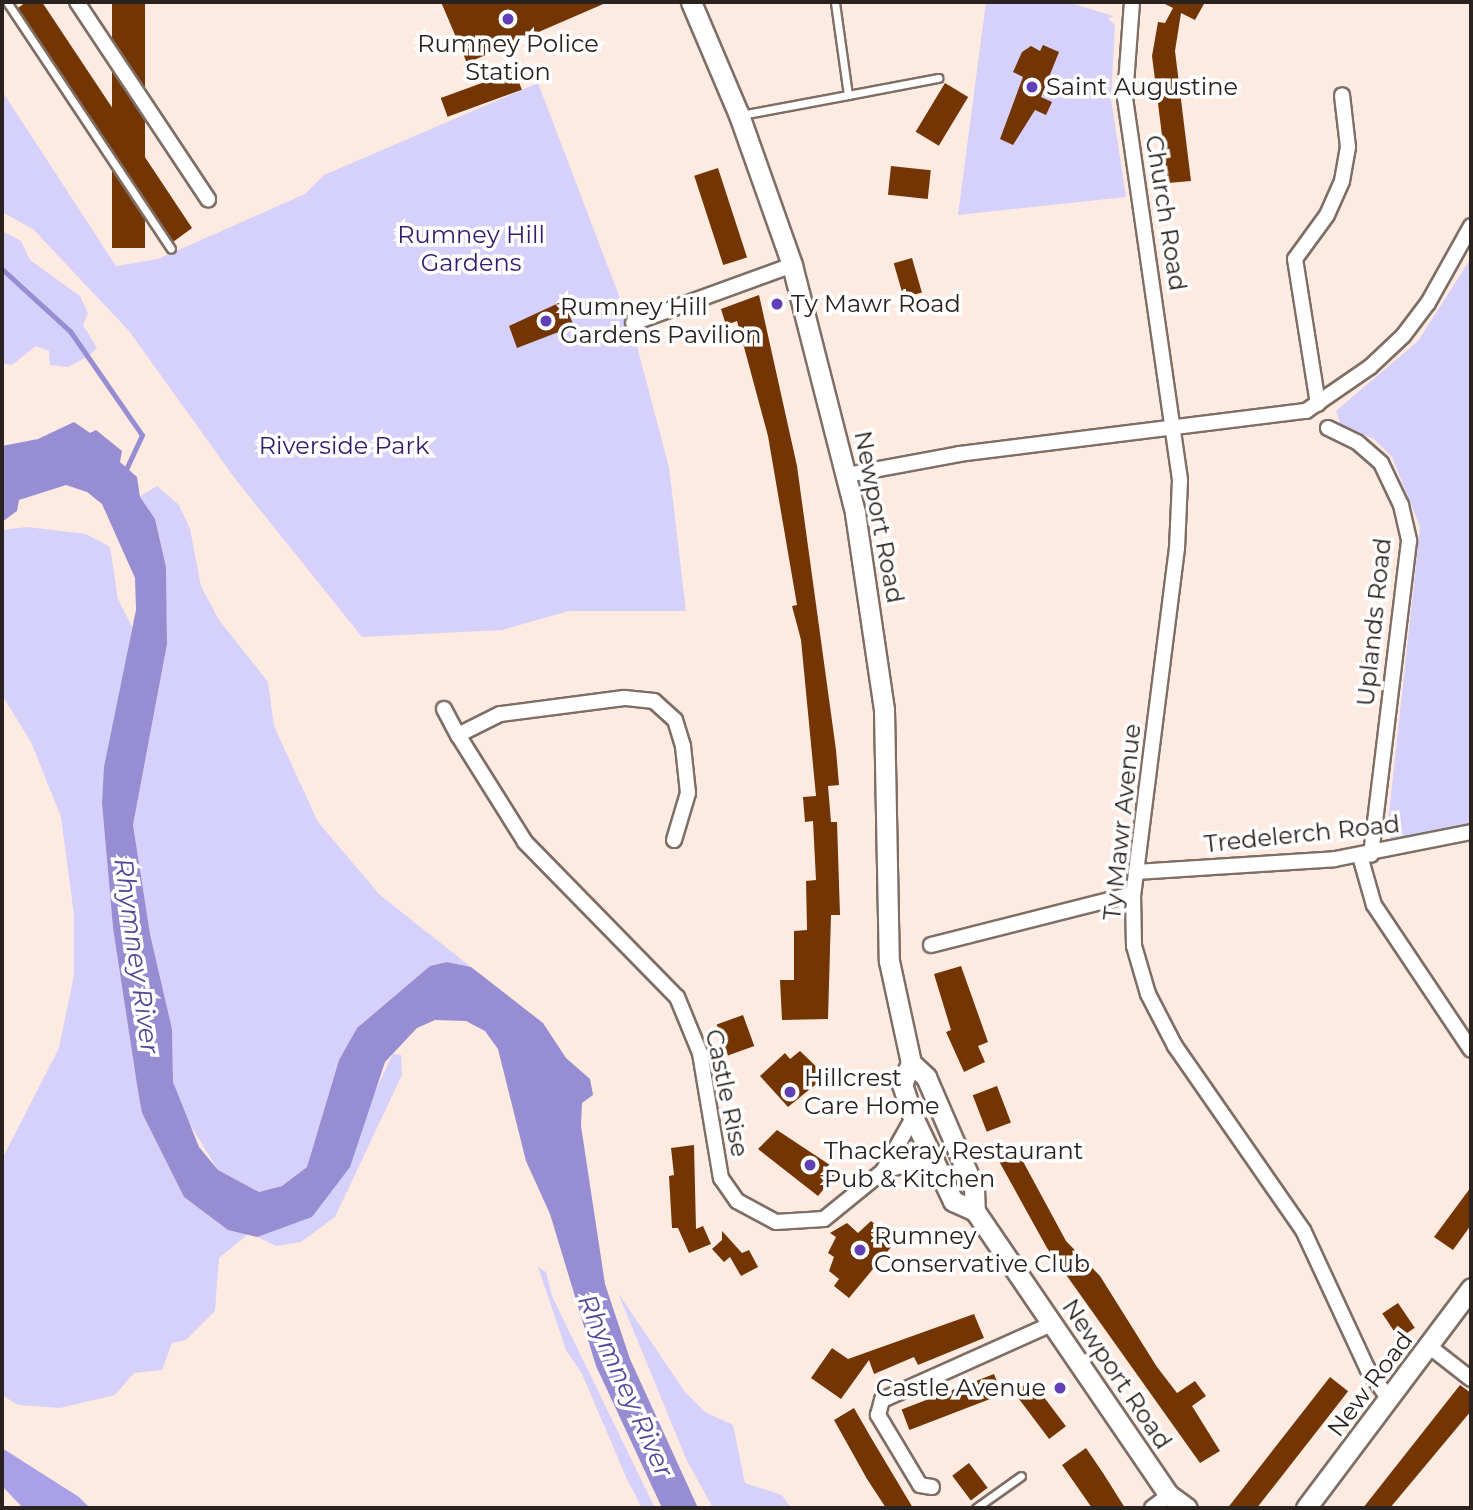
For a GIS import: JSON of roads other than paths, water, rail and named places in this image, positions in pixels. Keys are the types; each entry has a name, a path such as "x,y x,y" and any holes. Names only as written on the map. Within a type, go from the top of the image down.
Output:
{"main road":[{"name":"Newport Road","path":"691,2 739,115 792,265 846,475 879,657 886,916 894,992 911,1063 926,1077 974,1188 975,1211"},
{"name":"Newport Road","path":"911,1063 902,1084 938,1174 953,1201 975,1211 1054,1323 1168,1502 1187,1508"},
{"name":"New Road","path":"1306,1508 1390,1401 1471,1288"}],"street":[{"path":"77,2 208,200"},
{"name":"Church Road","path":"1132,2 1125,98 1175,431"},
{"path":"1318,404 1295,259 1327,215 1342,181 1348,148 1342,95"},
{"path":"846,475 959,454 1175,431 1296,414 1318,404 1403,336 1428,303 1471,226"},
{"path":"633,323 792,265"},
{"name":"Uplands Road","path":"1328,428 1357,442 1381,463 1401,505 1409,541 1366,855 1374,905 1471,1050"},
{"name":"Ty Mawr Avenue","path":"1175,431 1177,548 1133,894 1136,956 1160,1020 1303,1230 1367,1368 1390,1401"},
{"path":"458,735 500,714 624,698 653,701 676,720 683,746 688,793 674,840"},
{"name":"Castle Rise","path":"444,709 525,842 677,998 700,1053 721,1178 737,1201 776,1222 815,1222 847,1205 883,1171 914,1118"},
{"name":"Tredelerch Road","path":"1136,872 1366,855 1471,832"},
{"path":"931,945 1133,894"},
{"path":"883,1171 910,1164 938,1174"},
{"path":"932,1487 920,1485 878,1415 882,1400 1054,1323"},
{"path":"1430,1347 1471,1379"},
{"path":"1152,1508 1168,1502"}],"lane":[{"path":"7,2 172,249"},
{"path":"835,2 848,95"},
{"path":"739,115 938,78"},
{"path":"976,1508 1021,1476"}],"water":[{"name":"Rhymney River","path":"74,422 90,433 96,430 122,451 120,462 137,477 140,497 155,519 166,567 167,644 133,825 150,934 172,1029 173,1082 199,1147 218,1170 259,1192 282,1186 307,1167 339,1060 357,1028 430,966 447,962 471,967 543,1023 566,1058 590,1079 593,1095 582,1103 581,1126 605,1284 630,1359 698,1508 662,1508 596,1366 550,1214 526,1161 498,1049 485,1031 466,1021 435,1020 417,1028 385,1062 350,1167 312,1217 257,1237 228,1230 184,1197 142,1113 113,928 102,803 104,767 136,610 135,578 102,504 87,492 66,485 19,500 17,511 2,522 2,446 38,439"}],"waterway":[{"path":"2,269 70,331 142,435 125,471"}],"place":[{"name":"Rumney Police Station","path":"508,19"},
{"name":"Saint Augustine","path":"1032,87"},
{"name":"Ty Mawr Road","path":"777,304"},
{"name":"Rumney Hill Gardens Pavilion","path":"546,321"},
{"name":"Hillcrest Care Home","path":"790,1092"},
{"name":"Thackeray Restaurant Pub & Kitchen","path":"810,1165"},
{"name":"Rumney Conservative Club","path":"860,1250"},
{"name":"Castle Avenue","path":"1060,1388"}],"park label":[{"name":"Rumney Hill Gardens","path":"471,249"},
{"name":"Riverside Park","path":"344,446"}]}
